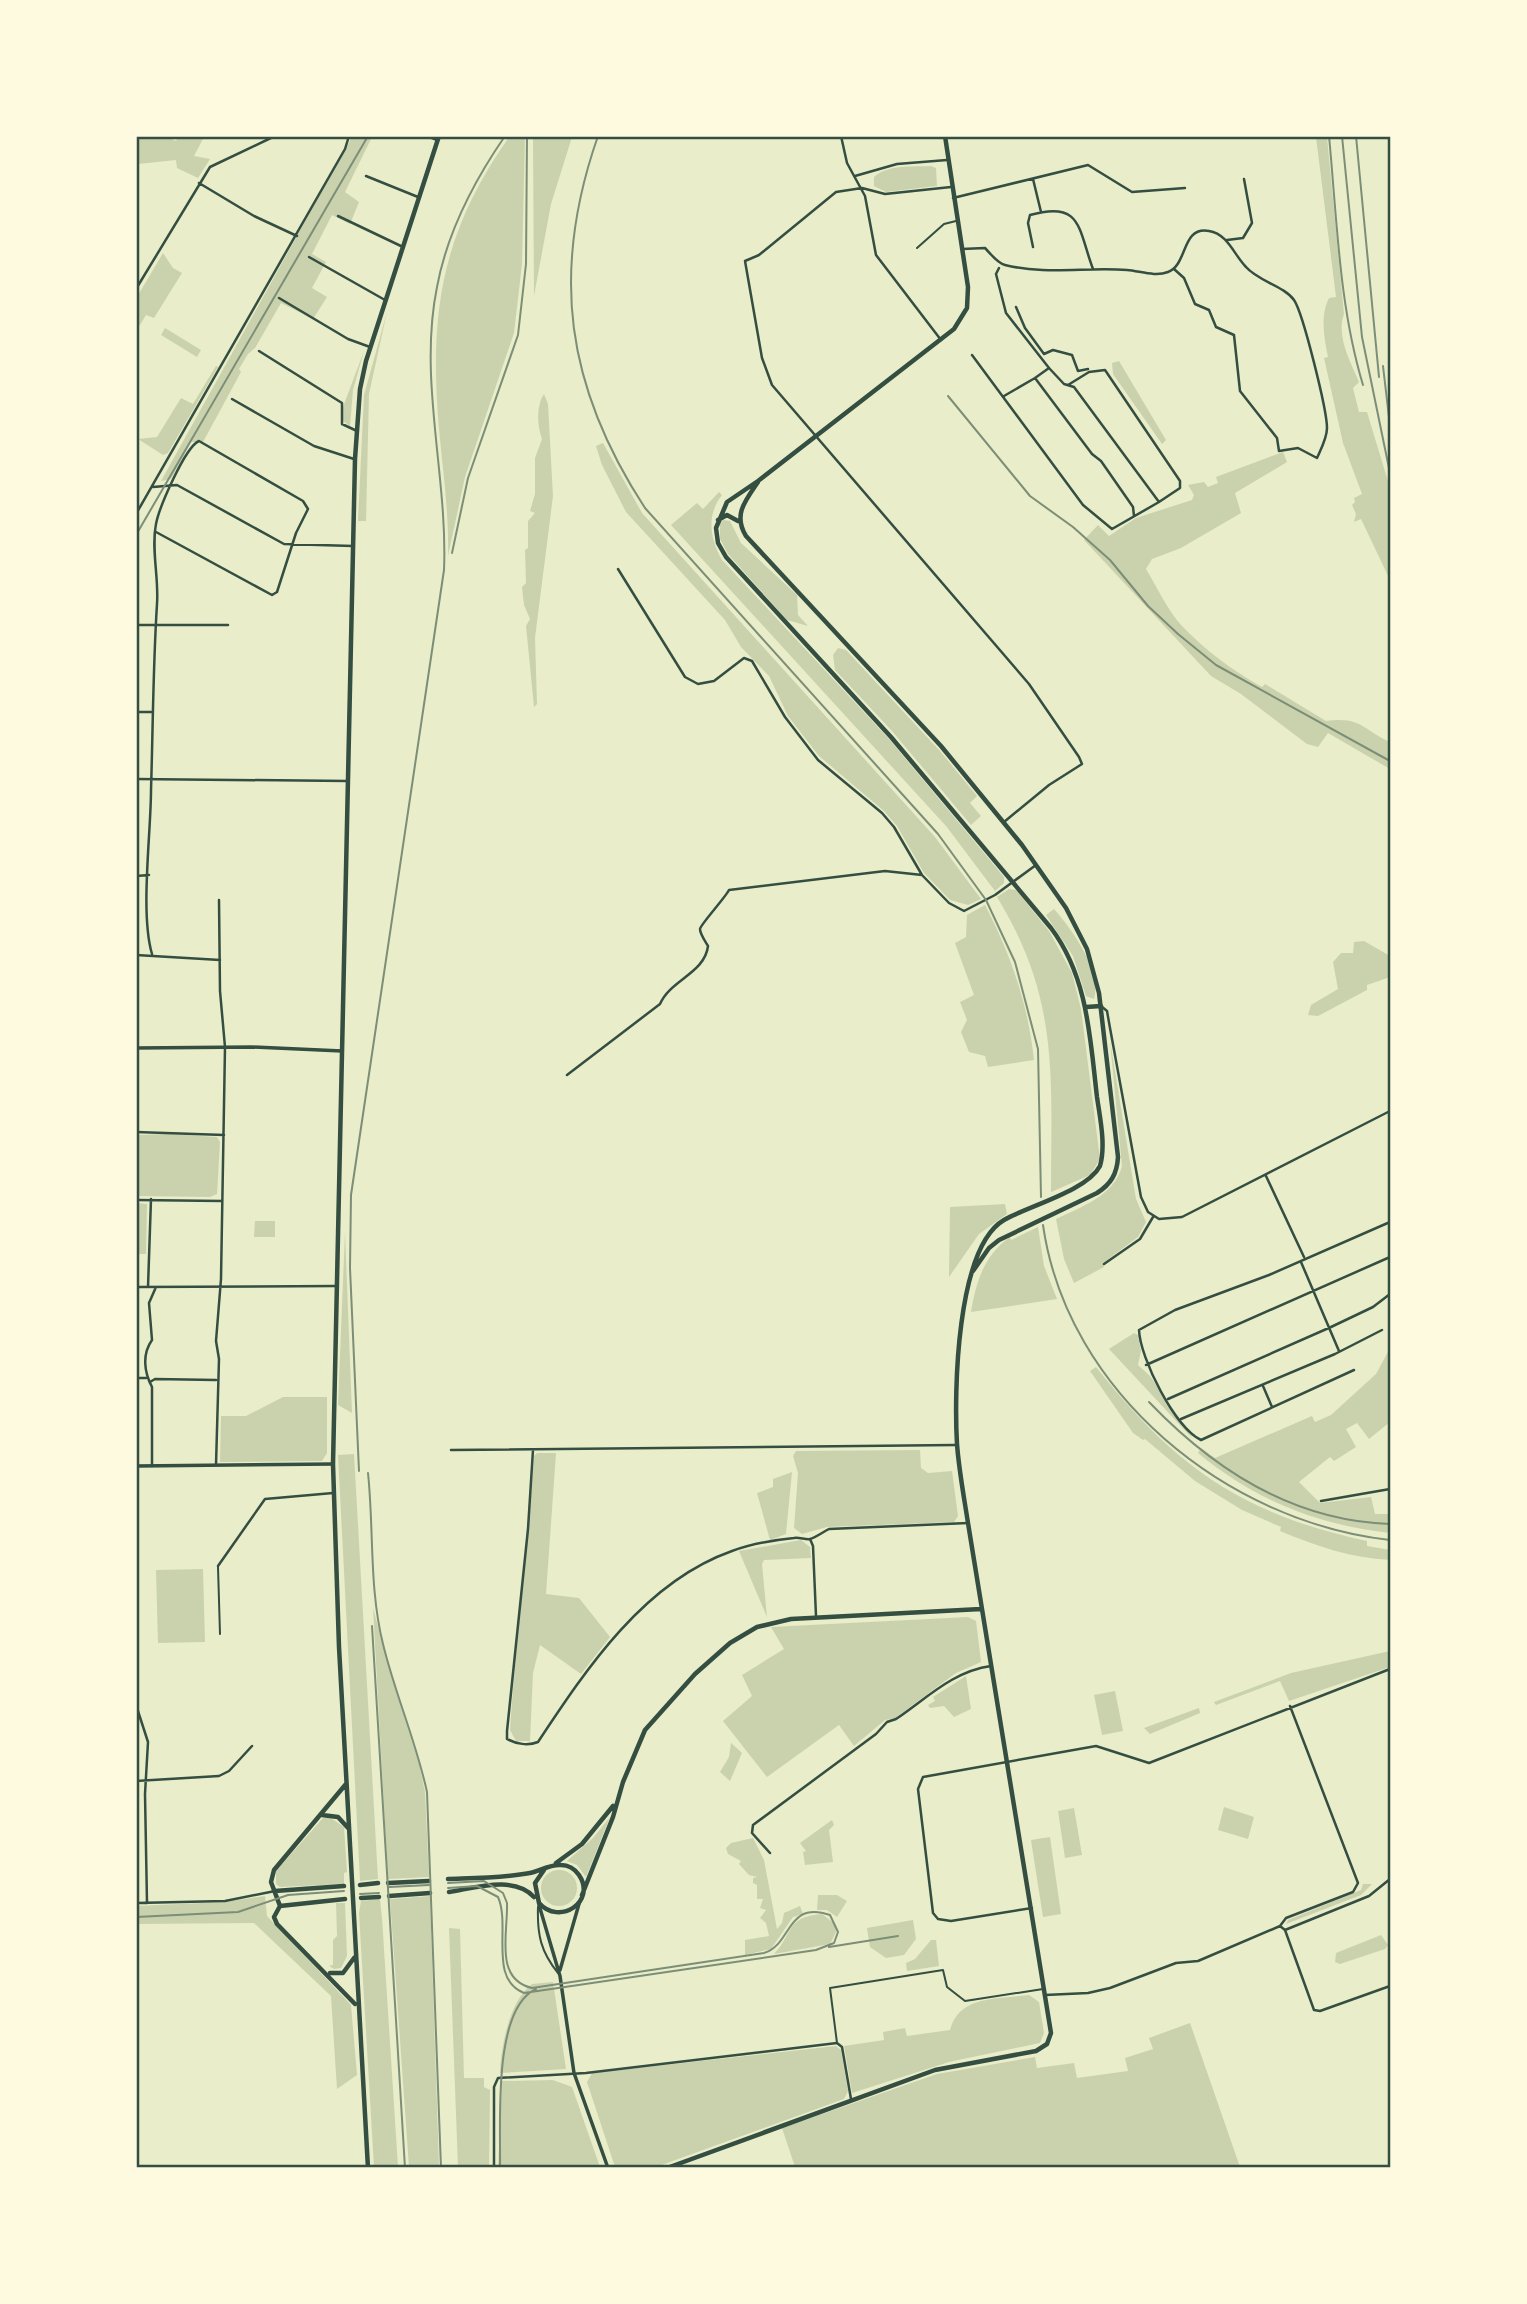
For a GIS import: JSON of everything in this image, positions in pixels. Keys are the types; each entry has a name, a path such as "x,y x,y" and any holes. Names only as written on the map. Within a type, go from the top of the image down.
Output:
{"main road":[{"path":"667,2168 935,2070 1029,2053 1043,2048 1051,2033 981,1609 957,1445 963,1311 968,1282 979,1248 994,1227 1083,1183 1100,1166 1099,1109 1086,1007 1065,948 1014,882 891,737 726,557 718,543 717,522 732,496 758,481 941,340 963,317 968,302 945,136"},
{"path":"368,2168 357,2008 333,1493 355,459 360,389 370,347 439,138"},
{"path":"738,521 742,506 758,481"},
{"path":"717,522 727,515 738,521 758,551 941,746 1037,864 1081,936 1093,965 1101,1006 1118,1157 1113,1179 1097,1193 999,1240 982,1257 968,1282"},
{"path":"1086,1007 1101,1006"},
{"path":"449,1892 509,1885 524,1888 549,1912 562,1913 575,1908 645,1730 712,1658 730,1643 757,1627 816,1616 981,1609"},
{"path":"347,1784 274,1870 271,1882 280,1906 274,1917 277,1924 326,1971 357,2008"},
{"path":"448,1880 507,1877 544,1870 582,1844 616,1802"},
{"path":"321,1815 338,1817 349,1829"},
{"path":"551,1866 563,1865 574,1870 581,1880 581,1898"},
{"path":"538,1901 535,1883 544,1870"},
{"path":"388,1883 429,1881"},
{"path":"360,1885 378,1883"},
{"path":"275,1891 344,1886"},
{"path":"389,1896 430,1893"},
{"path":"360,1898 379,1897"},
{"path":"280,1906 345,1899"},
{"path":"326,1971 341,1975 355,1957"}],"street":[{"path":"136,289 199,183 216,163 275,136"},
{"path":"136,514 297,236 345,149 349,136"},
{"path":"427,136 439,138"},
{"path":"841,136 847,163 862,188 876,255 941,340"},
{"path":"854,176 897,164 947,160"},
{"path":"953,198 1088,165 1132,192 1185,188"},
{"path":"366,176 419,197"},
{"path":"1033,179 1041,212"},
{"path":"1227,240 1243,238 1252,222 1244,179"},
{"path":"199,183 254,216 297,236"},
{"path":"951,187 886,194 849,188 833,195 759,255 745,261 766,372 794,412 1029,684 1079,757 1082,764 1049,785 1004,822"},
{"path":"1033,247 1028,218 1041,212 1067,210 1075,218 1093,269"},
{"path":"338,216 403,247"},
{"path":"962,249 985,248 1004,265 1053,271 1093,269 1156,274 1174,269 1191,236 1202,231 1212,231 1227,240 1245,267 1259,279 1293,298 1304,324 1327,428 1317,458 1298,449 1279,450 1277,438 1240,391 1234,335 1216,327 1209,310 1195,304 1184,278 1174,269"},
{"path":"309,257 386,300"},
{"path":"999,268 996,274 1006,313 1048,369 1074,387 1159,502"},
{"path":"279,298 348,339 370,347"},
{"path":"1016,307 1025,328 1044,354 1053,350 1072,355 1078,371 1088,369"},
{"path":"259,351 342,403 342,424 357,431"},
{"path":"972,355 1083,505 1112,529 1180,488 1180,481 1105,370 1089,372 1068,385"},
{"path":"1004,396 1048,369"},
{"path":"1035,378 1091,454 1101,461 1133,507 1134,516"},
{"path":"232,399 314,446 355,459"},
{"path":"152,954 149,875 151,712 154,625 158,593 156,532 156,525 192,444 199,441 306,504 308,509 296,533 277,592 272,595 156,532"},
{"path":"153,487 173,483 265,535 294,546 353,546"},
{"path":"618,569 685,677 698,684 714,681 744,659 752,661 785,717 818,760 882,813 894,827 922,875 949,903 964,911 1014,882 1037,864"},
{"path":"136,625 228,625"},
{"path":"136,712 151,712"},
{"path":"136,779 348,781"},
{"path":"567,1075 660,1004 664,994 702,963 708,946 699,930 701,924 718,908 729,890 885,871 922,875"},
{"path":"136,876 149,875"},
{"path":"216,1465 225,1047 219,900"},
{"path":"136,955 220,960"},
{"path":"1101,1006 1107,1011 1141,1197 1153,1217 1167,1221 1182,1217 1391,1111"},
{"path":"136,1048 225,1047 342,1051"},
{"path":"136,1132 224,1135"},
{"path":"1266,1176 1304,1258"},
{"path":"149,1287 151,1199"},
{"path":"136,1200 222,1201"},
{"path":"1104,1264 1140,1239 1153,1217"},
{"path":"1304,1258 1310,1258 1391,1222"},
{"path":"1146,1364 1391,1257"},
{"path":"1304,1258 1301,1262 1175,1310 1139,1330 1146,1364 1181,1419 1198,1439 1208,1438 1354,1370"},
{"path":"1301,1262 1311,1291 1339,1351"},
{"path":"136,1287 337,1286"},
{"path":"152,1466 146,1349 152,1340 149,1303 156,1287"},
{"path":"1168,1399 1373,1307 1391,1294"},
{"path":"1181,1419 1252,1388 1263,1386 1382,1330"},
{"path":"136,1378 146,1378"},
{"path":"149,1382 155,1379 217,1380"},
{"path":"1263,1386 1272,1407"},
{"path":"451,1450 957,1445"},
{"path":"533,1450 528,1529 507,1731 507,1739 527,1745 538,1742 609,1643 653,1599 682,1576 736,1549 791,1538 810,1539 829,1530 968,1524"},
{"path":"136,1466 333,1464"},
{"path":"1321,1501 1391,1489"},
{"path":"218,1566 265,1499 333,1493"},
{"path":"810,1539 813,1546 816,1616"},
{"path":"769,1853 752,1833 753,1825 876,1734 887,1722 896,1719 954,1677 966,1671 991,1666"},
{"path":"1032,1908 951,1921 938,1919 933,1913 919,1780 929,1774 1096,1746 1149,1763 1290,1706 1391,1670"},
{"path":"136,1705 148,1742 145,1781 147,1903"},
{"path":"1045,1992 1088,1993 1110,1988 1176,1963 1198,1961 1280,1926 1286,1918 1353,1892 1358,1883 1290,1706"},
{"path":"136,1782 219,1776 229,1771 252,1746"},
{"path":"1285,1930 1369,1896 1391,1879"},
{"path":"136,1903 225,1901 275,1891"},
{"path":"560,1976 564,1947 581,1898"},
{"path":"538,1901 560,1976 574,2073 608,2168"},
{"path":"1280,1926 1285,1930 1314,2010 1320,2011 1391,1986"},
{"path":"494,2168 494,2087 498,2078 574,2073 836,2043 842,2047 850,2099"}],"lane":[{"path":"917,248 944,225 957,221"},
{"path":"218,1566 220,1634"},
{"path":"538,1901 537,1926 542,1953 560,1976"},
{"path":"836,2043 830,1989 943,1970 947,1987 965,2001 1045,1992"}],"green space":[{"path":"137,136 167,137 176,141 178,137 204,137 194,156 210,159 198,178 177,168 176,160 138,164 137,176"},
{"path":"352,137 372,137 345,192 359,202 350,224 332,215 312,254 326,262 312,288 327,297 313,319 281,303 255,348 239,369 241,372 203,442 191,442 171,479 161,481"},
{"path":"509,137 525,137 522,264 514,333 465,477 448,556 447,508 436,387 439,311 454,241 468,207"},
{"path":"572,137 551,204 534,296 533,138"},
{"path":"1316,137 1327,137 1344,314 1343,340 1359,382 1353,388 1359,412 1367,412 1390,488 1390,580 1361,519 1354,522 1354,498 1362,494 1343,443 1324,358 1328,357 1324,312 1329,298 1336,297"},
{"path":"931,166 936,168 937,186 886,192 874,186 874,177 886,170"},
{"path":"163,253 173,268 182,273 154,318 146,315 137,330 137,297"},
{"path":"387,312 369,394 366,521 358,521 364,395"},
{"path":"165,328 201,350 197,357 161,335"},
{"path":"364,351 353,390 350,426 343,421 343,407"},
{"path":"1119,361 1166,440 1162,444 1113,374 1112,363"},
{"path":"216,366 218,367 168,453 163,455 138,439 157,437 181,398 193,404"},
{"path":"544,394 548,404 553,496 535,638 537,704 534,707 526,626 530,619 524,605 522,587 526,583 528,521 535,513 530,511 535,494 535,458 542,439 538,422"},
{"path":"603,443 642,513 935,837 981,899 968,905 950,900 924,873 897,826 884,811 819,756 788,716 769,676 741,647 725,620 626,512 602,465 596,446"},
{"path":"1283,452 1287,462 1235,493 1241,513 1181,548 1152,559 1146,569 1177,620 1210,652 1251,681 1262,687 1265,684 1326,721 1354,722 1390,742 1390,769 1328,733 1318,747 1307,744 1241,694 1211,676 1084,540 1098,525 1109,536 1136,518 1192,500 1194,495 1188,485 1204,482 1208,487 1218,483 1216,477"},
{"path":"719,492 722,495 714,511 712,527 722,560 889,739 1004,877 1004,883 995,891 946,826 671,525 697,503 703,509"},
{"path":"723,520 730,521 741,543 797,595 798,615 808,626 787,620 728,554 720,539 720,523"},
{"path":"838,648 846,650 940,751 977,796 970,803 981,816 971,825 892,731 835,670 833,655"},
{"path":"1009,889 1016,890 1049,931 1072,973 1081,1009 1100,1159 1090,1175 1051,1192 1051,1075 1048,1040 1032,970 997,897"},
{"path":"985,905 1017,980 1034,1060 988,1067 985,1056 969,1052 961,1032 967,1020 960,1002 974,995 955,943 966,937 967,915"},
{"path":"1054,909 1077,939 1090,963 1094,976 1094,999 1086,996 1073,956 1046,915"},
{"path":"1364,941 1390,956 1390,977 1367,985 1367,990 1318,1016 1308,1015 1311,1005 1338,989 1333,962 1341,953 1353,953 1354,942"},
{"path":"1110,1041 1136,1199 1146,1222 1138,1237 1103,1263 1104,1267 1074,1283 1064,1259 1056,1219 1104,1193 1118,1176 1122,1166"},
{"path":"136,1135 217,1137 220,1142 217,1194 210,1197 137,1196"},
{"path":"136,1203 147,1204 146,1254 137,1254"},
{"path":"1005,1204 1007,1214 979,1234 949,1277 950,1207"},
{"path":"255,1221 275,1221 275,1237 254,1237"},
{"path":"1038,1227 1044,1266 1057,1299 971,1312 979,1280 994,1252 1010,1237 1011,1240"},
{"path":"345,1232 352,1413 338,1405"},
{"path":"1134,1333 1138,1335 1141,1351 1138,1365 1150,1376 1193,1439 1109,1349"},
{"path":"1390,1348 1390,1422 1369,1439 1357,1423 1346,1429 1356,1447 1334,1461 1330,1457 1299,1482 1320,1503 1371,1497 1375,1514 1390,1514 1390,1533 1337,1524 1288,1508 1242,1484 1198,1453 1201,1448 1215,1458 1312,1416 1315,1422 1331,1415 1376,1374"},
{"path":"1096,1367 1154,1433 1214,1481 1283,1516 1367,1541 1367,1546 1390,1550 1390,1560 1348,1554 1280,1531 1281,1527 1242,1510 1195,1481 1145,1439 1133,1433 1090,1371"},
{"path":"283,1397 327,1397 327,1453 322,1461 220,1462 221,1416 246,1416"},
{"path":"920,1450 921,1468 928,1473 952,1471 958,1516 954,1522 827,1527 802,1534 794,1528 798,1473 793,1456 796,1451"},
{"path":"537,1453 556,1453 546,1594 579,1598 610,1637 581,1674 540,1645 533,1673 530,1741 516,1741 510,1730 534,1456"},
{"path":"354,1454 378,1879 360,1881 338,1455"},
{"path":"792,1472 786,1534 770,1540 757,1493 773,1487 773,1479"},
{"path":"801,1540 810,1547 811,1558 764,1560 762,1564 767,1617 739,1551"},
{"path":"203,1569 205,1642 158,1643 156,1570"},
{"path":"373,1608 419,1763 425,1792 429,1877 388,1879"},
{"path":"968,1617 976,1621 981,1662 956,1673 895,1718 885,1720 854,1746 839,1725 767,1777 723,1721 752,1696 742,1675 784,1649 771,1627"},
{"path":"1390,1651 1390,1667 1289,1701 1280,1681 1216,1705 1214,1702 1291,1673"},
{"path":"966,1676 971,1709 954,1717 944,1706 930,1708 928,1705 935,1701 933,1697"},
{"path":"1115,1691 1123,1731 1102,1735 1094,1695"},
{"path":"1199,1708 1200,1713 1150,1734 1144,1728"},
{"path":"731,1743 742,1753 730,1781 720,1772 729,1757"},
{"path":"1224,1807 1254,1817 1248,1839 1218,1830"},
{"path":"1074,1808 1082,1855 1065,1858 1058,1811"},
{"path":"328,1816 344,1827 347,1872 344,1873 344,1884 280,1887 276,1884 276,1871 323,1818"},
{"path":"610,1817 586,1877 577,1865 567,1861 593,1838"},
{"path":"832,1820 834,1825 829,1830 833,1862 805,1865 803,1852 806,1851 800,1843"},
{"path":"1050,1837 1061,1914 1043,1917 1031,1840"},
{"path":"753,1838 764,1860 777,1929 782,1923 784,1913 800,1906 803,1914 793,1917 771,1949 745,1955 745,1940 769,1936 766,1923 760,1918 766,1910 760,1908 763,1899 757,1899 757,1885 753,1883 753,1878 757,1877 749,1875 739,1864 741,1861 728,1854 726,1848 731,1843"},
{"path":"559,1870 572,1875 577,1888 572,1901 559,1906 546,1901 541,1888 546,1875"},
{"path":"1363,1884 1372,1884 1361,1895 1286,1924 1288,1920 1361,1890"},
{"path":"818,1895 837,1895 847,1901 837,1917 827,1910 817,1910"},
{"path":"265,1896 267,1916 351,2005 357,2075 337,2089 331,1996 254,1923 137,1924 136,1906 225,1902"},
{"path":"430,1896 439,2167 409,2167 390,1899"},
{"path":"380,1899 398,2167 374,2167 359,1913 361,1901"},
{"path":"336,1903 345,1903 347,1956 341,1968 334,1969 329,1966 333,1965 333,1940 337,1936"},
{"path":"822,1914 835,1924 836,1932 830,1944 774,1954 796,1922"},
{"path":"913,1920 916,1939 904,1955 886,1958 870,1947 867,1928"},
{"path":"449,1928 460,1929 464,2078 484,2078 484,2087 490,2090 489,2167 458,2167"},
{"path":"1381,1935 1388,1945 1385,1949 1340,1964 1335,1962 1336,1953"},
{"path":"931,1940 936,1940 939,1966 907,1971 906,1963 915,1959"},
{"path":"553,1982 566,2069 500,2073 504,2038 517,2001 532,1984"},
{"path":"1029,1995 1039,2002 1044,2033 1040,2043 949,2062 852,2093 844,2046 884,2040 883,2032 905,2028 907,2036 950,2030 962,2010 971,2005 981,2001"},
{"path":"1190,2023 1240,2167 795,2167 782,2128 937,2074 1035,2057 1037,2068 1074,2063 1077,2078 1128,2071 1125,2058 1153,2049 1149,2038"},
{"path":"836,2046 841,2050 848,2091 844,2099 656,2167 615,2167 587,2082 592,2073"},
{"path":"553,2080 572,2087 600,2167 498,2167 502,2081"}],"tram line":[{"path":"136,535 368,136"},
{"path":"448,1883 484,1881 503,1893 507,1903 505,1941 508,1965 512,1975 520,1983 532,1988 764,1953 780,1942 797,1918 805,1913 830,1915 838,1932 834,1943 816,1950 524,1993 513,1986 503,1964 502,1922 498,1897 477,1886 448,1888"},
{"path":"389,1887 429,1885"},
{"path":"136,1917 238,1912 288,1895 344,1891"},
{"path":"360,1894 379,1893"},
{"path":"829,1947 898,1936"},
{"path":"500,2168 500,2098 506,2043 512,2020 522,2001 536,1989"}],"railway":[{"path":"359,1471 350,1268 351,1195 444,570 442,500 432,393 432,322 447,247 472,189 505,136"},
{"path":"452,553 468,478 518,335 526,264 527,136"},
{"path":"598,136 583,186 574,235 571,282 574,328 583,373 598,418 618,463 645,508 938,834 986,900 1015,962 1038,1049 1041,1197"},
{"path":"1329,136 1344,293 1363,385"},
{"path":"1342,136 1362,337 1390,473"},
{"path":"1356,136 1379,377"},
{"path":"1383,366 1390,426"},
{"path":"948,396 1030,496 1073,527 1110,560 1148,606 1178,634 1216,665 1390,761"},
{"path":"1043,1225 1058,1286 1084,1343 1120,1394 1164,1439 1215,1477 1270,1507 1329,1528 1390,1540"},
{"path":"1149,1402 1200,1449 1228,1470 1258,1487 1288,1502 1321,1513 1354,1521 1390,1524"},
{"path":"368,1473 379,1623 388,1663 427,1792 441,2168"},
{"path":"372,1626 405,2168"}]}
